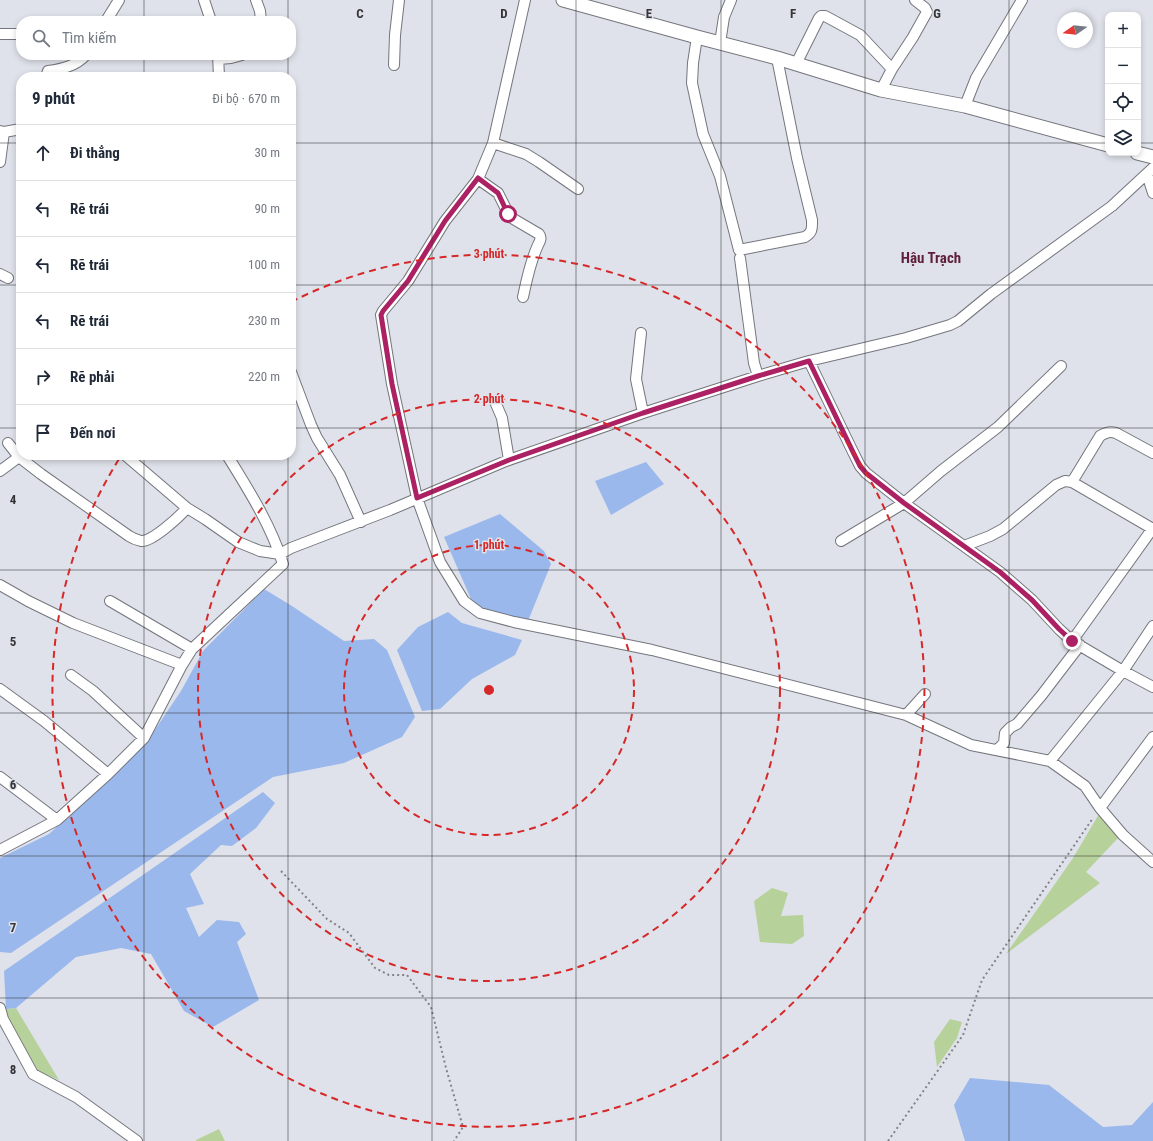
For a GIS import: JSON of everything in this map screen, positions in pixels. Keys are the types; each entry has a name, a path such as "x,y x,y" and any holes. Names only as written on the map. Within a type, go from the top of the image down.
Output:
{"street":[{"path":"109,16 119,0"},
{"path":"204,0 209,16"},
{"path":"256,0 260,16"},
{"path":"394,65 395,35 399,0"},
{"path":"525,0 493,143 478,178 445,221 408,281 381,315 392,384 417,498 440,562 464,601 480,613 514,622 652,650 906,715 970,745 1050,761 1085,786 1100,808 1123,835 1153,862"},
{"path":"563,0 777,58 881,90 965,106 1105,144"},
{"path":"720,43 724,17 731,0"},
{"path":"881,90 927,12 925,8 915,0"},
{"path":"965,106 976,78 1022,0"},
{"path":"796,64 819,18 821,16 825,16 860,35 892,69"},
{"path":"0,34 16,34"},
{"path":"697,37 692,83 703,134 720,176 738,250 805,237 810,234 811,230 812,220 792,135 777,58"},
{"path":"48,72 65,68 80,60"},
{"path":"218,60 219,72"},
{"path":"0,162 2,131 16,130"},
{"path":"493,143 526,154 546,166 578,189"},
{"path":"1141,154 1153,157"},
{"path":"1150,171 1153,193"},
{"path":"131,460 187,508 238,542 260,551 280,554 291,548 361,522 509,460 643,413 809,361 906,338 950,325 958,321 991,294 1112,206 1150,171"},
{"path":"478,178 498,193 510,217 541,236 526,280 523,297"},
{"path":"740,258 754,363 758,376"},
{"path":"641,333 636,379 643,413"},
{"path":"809,361 860,466 866,473 904,503 1021,589 1059,629 1076,643 1153,687"},
{"path":"841,541 904,503 941,471 998,427 1061,366"},
{"path":"296,386 310,425 322,449 340,475 361,522"},
{"path":"496,404 502,418 509,460"},
{"path":"1072,482 1100,436 1106,432 1116,434 1153,453"},
{"path":"8,443 16,453"},
{"path":"0,471 16,459"},
{"path":"23,460 117,528 140,541 152,538 173,523 187,508"},
{"path":"0,850 57,820 108,774 144,738 192,648 283,564 280,554 252,496 230,460"},
{"path":"964,546 990,536 1003,529 1056,484 1065,481 1072,482 1153,529 1076,643 1066,663 1017,724 1005,733 1004,742 996,750"},
{"path":"0,585 28,602 74,623 182,665"},
{"path":"110,601 192,648"},
{"path":"1050,761 1123,671 1153,626"},
{"path":"71,675 93,691 144,738"},
{"path":"0,689 44,721 108,774"},
{"path":"906,715 925,694"},
{"path":"1100,808 1153,737"},
{"path":"0,777 57,820"},
{"path":"0,1008 1,1021 33,1074 76,1097 137,1141"}],"path":[{"path":"888,1141 964,1035 982,980 1100,808"},
{"path":"281,871 327,919 349,933 375,968 389,975 407,975 431,1007 446,1068 463,1127 454,1141"}],"green space":[{"path":"1099,814 1119,837 1086,872 1100,883 1006,954 1073,858"},
{"path":"772,888 788,893 781,916 803,915 804,936 792,944 760,942 754,901"},
{"path":"16,1008 59,1080 38,1071 9,1021 6,1009"},
{"path":"950,1019 962,1022 957,1038 937,1067 934,1042"},
{"path":"219,1129 225,1141 196,1141 196,1140"}],"water":[{"path":"646,462 664,484 611,515 595,481"},
{"path":"500,514 544,551 551,564 528,621 487,612 471,599 444,537"},
{"path":"264,589 344,641 374,639 387,650 415,717 402,737 344,763 273,777 11,953 0,952 0,858 49,834 148,740 181,691 203,651"},
{"path":"448,612 462,623 522,640 515,655 472,679 440,709 422,711 397,650 418,627"},
{"path":"263,792 275,803 256,828 232,846 221,845 190,874 204,904 186,908 199,937 217,920 239,922 246,934 237,942 259,1000 213,1027 184,1011 151,954 121,948 76,957 16,1008 6,1009 4,971"},
{"path":"970,1078 1049,1085 1103,1127 1132,1125 1153,1102 1153,1141 965,1141 954,1105"}],"district":[{"name":"Hậu Trạch","path":"931,258"}],"route":[{"path":"508,214 498,193 478,178 445,221 408,281 381,315 392,384 417,498 509,460 643,413 809,361 860,466 866,473 904,503 1000,572 1021,589 1072,641"}]}
